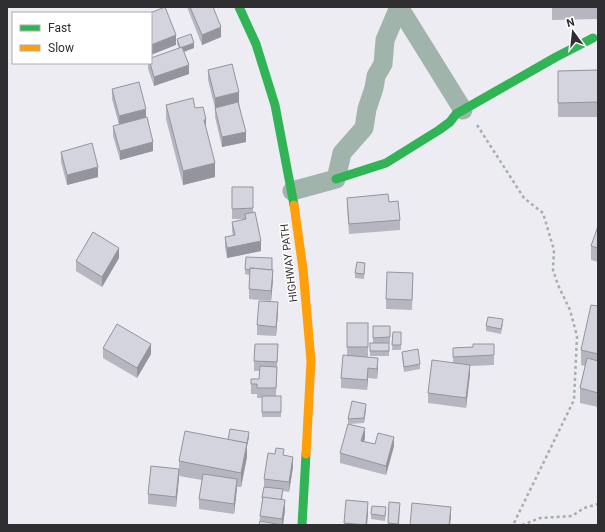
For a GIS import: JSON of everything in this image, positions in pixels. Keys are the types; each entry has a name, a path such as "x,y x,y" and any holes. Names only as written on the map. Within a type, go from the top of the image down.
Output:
{"street":[{"name":"HIGHWAY PATH","path":"239,7 256,44 275,105 292,191 303,269 311,361 302,525"},
{"path":"336,179 342,153 364,128 367,109 374,88 376,76 383,64 385,40 399,7"},
{"path":"399,7 463,110"},
{"path":"292,191 386,163 408,148 440,130 450,122 456,114 592,38"}],"path":[{"path":"463,110 476,125 524,198 542,213 554,250 553,270 558,285 570,310 577,336 574,400 513,525"},
{"path":"522,525 540,518 572,516 584,508 598,504"}],"building":[{"path":"165,7 176,35 152,45 152,12"},
{"path":"190,7 213,7 221,27 202,35"},
{"path":"191,34 194,43 180,48 177,39"},
{"path":"182,47 189,65 154,77 150,64 152,64 152,58"},
{"path":"232,64 239,92 215,98 208,70"},
{"path":"598,70 598,102 558,103 558,71"},
{"path":"139,82 146,109 119,116 112,89"},
{"path":"193,98 195,108 203,107 206,119 204,120 215,163 183,171 166,105"},
{"path":"238,102 246,132 222,137 215,108"},
{"path":"147,117 153,142 120,151 113,126"},
{"path":"92,143 98,167 67,175 61,152"},
{"path":"232,187 253,187 253,208 232,209"},
{"path":"388,194 389,202 398,201 400,220 349,224 347,198"},
{"path":"255,212 261,241 227,248 225,237 235,235 232,222 246,219 245,214"},
{"path":"598,226 598,248 591,246"},
{"path":"93,232 119,248 102,277 76,261"},
{"path":"246,257 272,258 272,270 245,269"},
{"path":"357,262 365,263 364,274 355,273"},
{"path":"250,268 273,270 271,291 249,289"},
{"path":"387,272 413,273 412,300 386,299"},
{"path":"259,301 278,302 276,327 257,325"},
{"path":"591,305 598,306 598,354 581,350"},
{"path":"488,317 503,319 501,329 486,326"},
{"path":"347,323 368,323 368,347 347,347"},
{"path":"117,324 151,344 137,368 103,348"},
{"path":"373,326 390,326 390,337 373,338"},
{"path":"393,332 401,332 401,345 392,345"},
{"path":"370,343 389,343 389,351 370,351"},
{"path":"255,344 278,344 277,362 254,361"},
{"path":"473,344 494,344 494,355 453,357 453,348 473,347"},
{"path":"418,349 420,364 404,367 402,352"},
{"path":"343,355 378,358 377,369 368,368 367,380 341,378"},
{"path":"587,358 598,361 598,393 580,388"},
{"path":"432,360 470,365 466,398 428,393"},
{"path":"260,366 277,367 276,388 257,388 257,384 251,384 251,379 259,379"},
{"path":"262,396 281,396 281,412 262,412"},
{"path":"352,401 366,404 364,418 348,419"},
{"path":"348,424 365,428 361,441 375,444 378,433 394,437 386,466 340,453"},
{"path":"230,429 249,432 247,443 228,440"},
{"path":"185,431 247,443 241,473 179,461"},
{"path":"276,448 284,449 283,455 293,457 289,482 264,479 268,453 275,454"},
{"path":"151,466 179,469 176,497 148,494"},
{"path":"203,474 237,479 234,504 199,499"},
{"path":"264,487 283,489 281,500 262,498"},
{"path":"263,497 285,500 282,519 260,516"},
{"path":"346,500 368,502 366,525 344,523"},
{"path":"389,502 400,503 398,524 388,523"},
{"path":"412,503 451,507 449,525 410,525"},
{"path":"372,506 386,507 385,516 371,514"},
{"path":"260,521 282,525 259,525"}],"traffic: fast":[{"path":"239,7 256,44 275,105 294,205"},
{"path":"336,179 386,163 439,130 450,122 456,114 556,57 593,38"},
{"path":"302,525 306,454"}],"traffic: slow":[{"path":"294,205 303,269 311,361 306,454"}]}
